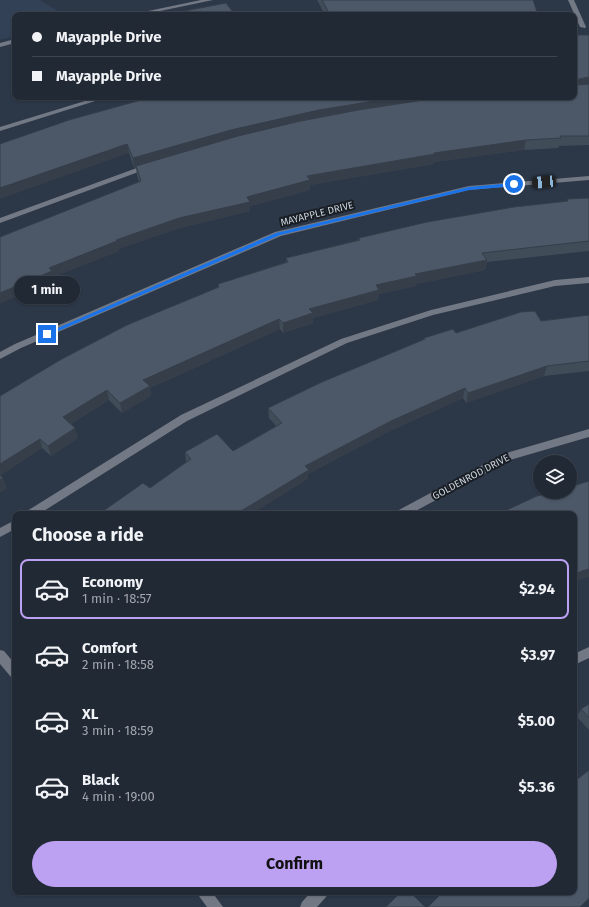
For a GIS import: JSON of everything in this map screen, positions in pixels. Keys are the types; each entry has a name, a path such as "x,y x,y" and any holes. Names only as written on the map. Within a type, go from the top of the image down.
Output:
{"street":[{"path":"148,12 210,0"},
{"path":"571,0 586,27"},
{"path":"0,45 12,42"},
{"path":"0,129 95,100"},
{"path":"0,221 43,204 159,164"},
{"name":"MAYAPPLE DRIVE","path":"0,356 18,346 278,234 469,188 589,178"},
{"path":"36,511 184,418 344,341 431,313 555,283 589,280"},
{"name":"GOLDENROD DRIVE","path":"406,511 507,456 589,433"},
{"path":"0,533 12,526"},
{"path":"577,658 589,652"},
{"path":"0,655 12,669"},
{"path":"206,895 216,907"},
{"path":"307,907 319,895"}],"shaded area":[{"path":"0,0 40,0 60,12 12,12 12,37 0,40"}],"building":[{"path":"322,0 533,0 537,12 328,12"},
{"path":"226,3 233,12 179,12"},
{"path":"577,35 589,35 589,77 577,80"},
{"path":"589,84 589,136 560,136 561,138 526,140 434,153 435,154 307,176 310,180 247,197 250,202 179,218 116,240 117,241 49,268 52,271 0,293 0,237 141,181 136,166 238,136 296,122 358,110 423,100 577,100 577,85"},
{"path":"141,100 381,100 319,110 231,130 133,158 127,144 0,188 0,144 69,120"},
{"path":"589,198 589,241 482,253 487,260 415,274 417,276 376,285 379,290 309,309 313,313 283,323 279,319 143,380 150,386 120,403 107,390 63,417 75,428 48,446 40,439 0,464 0,396 60,360 127,325 219,287 218,284 288,262 286,258 360,240 359,238 427,222 514,207 568,201 567,199"},
{"path":"535,311 541,321 589,315 589,361 547,366 468,393 465,388 391,421 305,466 309,470 241,511 103,511 143,483 150,488 191,459 185,452 217,434 233,451 282,423 268,408 322,382 425,339 424,338 453,329 456,333 521,312"},
{"path":"589,481 589,569 577,574 577,511 504,511 533,498 577,499 577,485"},
{"path":"589,704 589,718 581,709"},
{"path":"589,770 589,898 580,907 428,907 440,895 577,895 577,780"},
{"path":"398,895 413,895 425,907 386,907"}],"route":[{"path":"47,334 278,234 469,188 514,184"}]}
